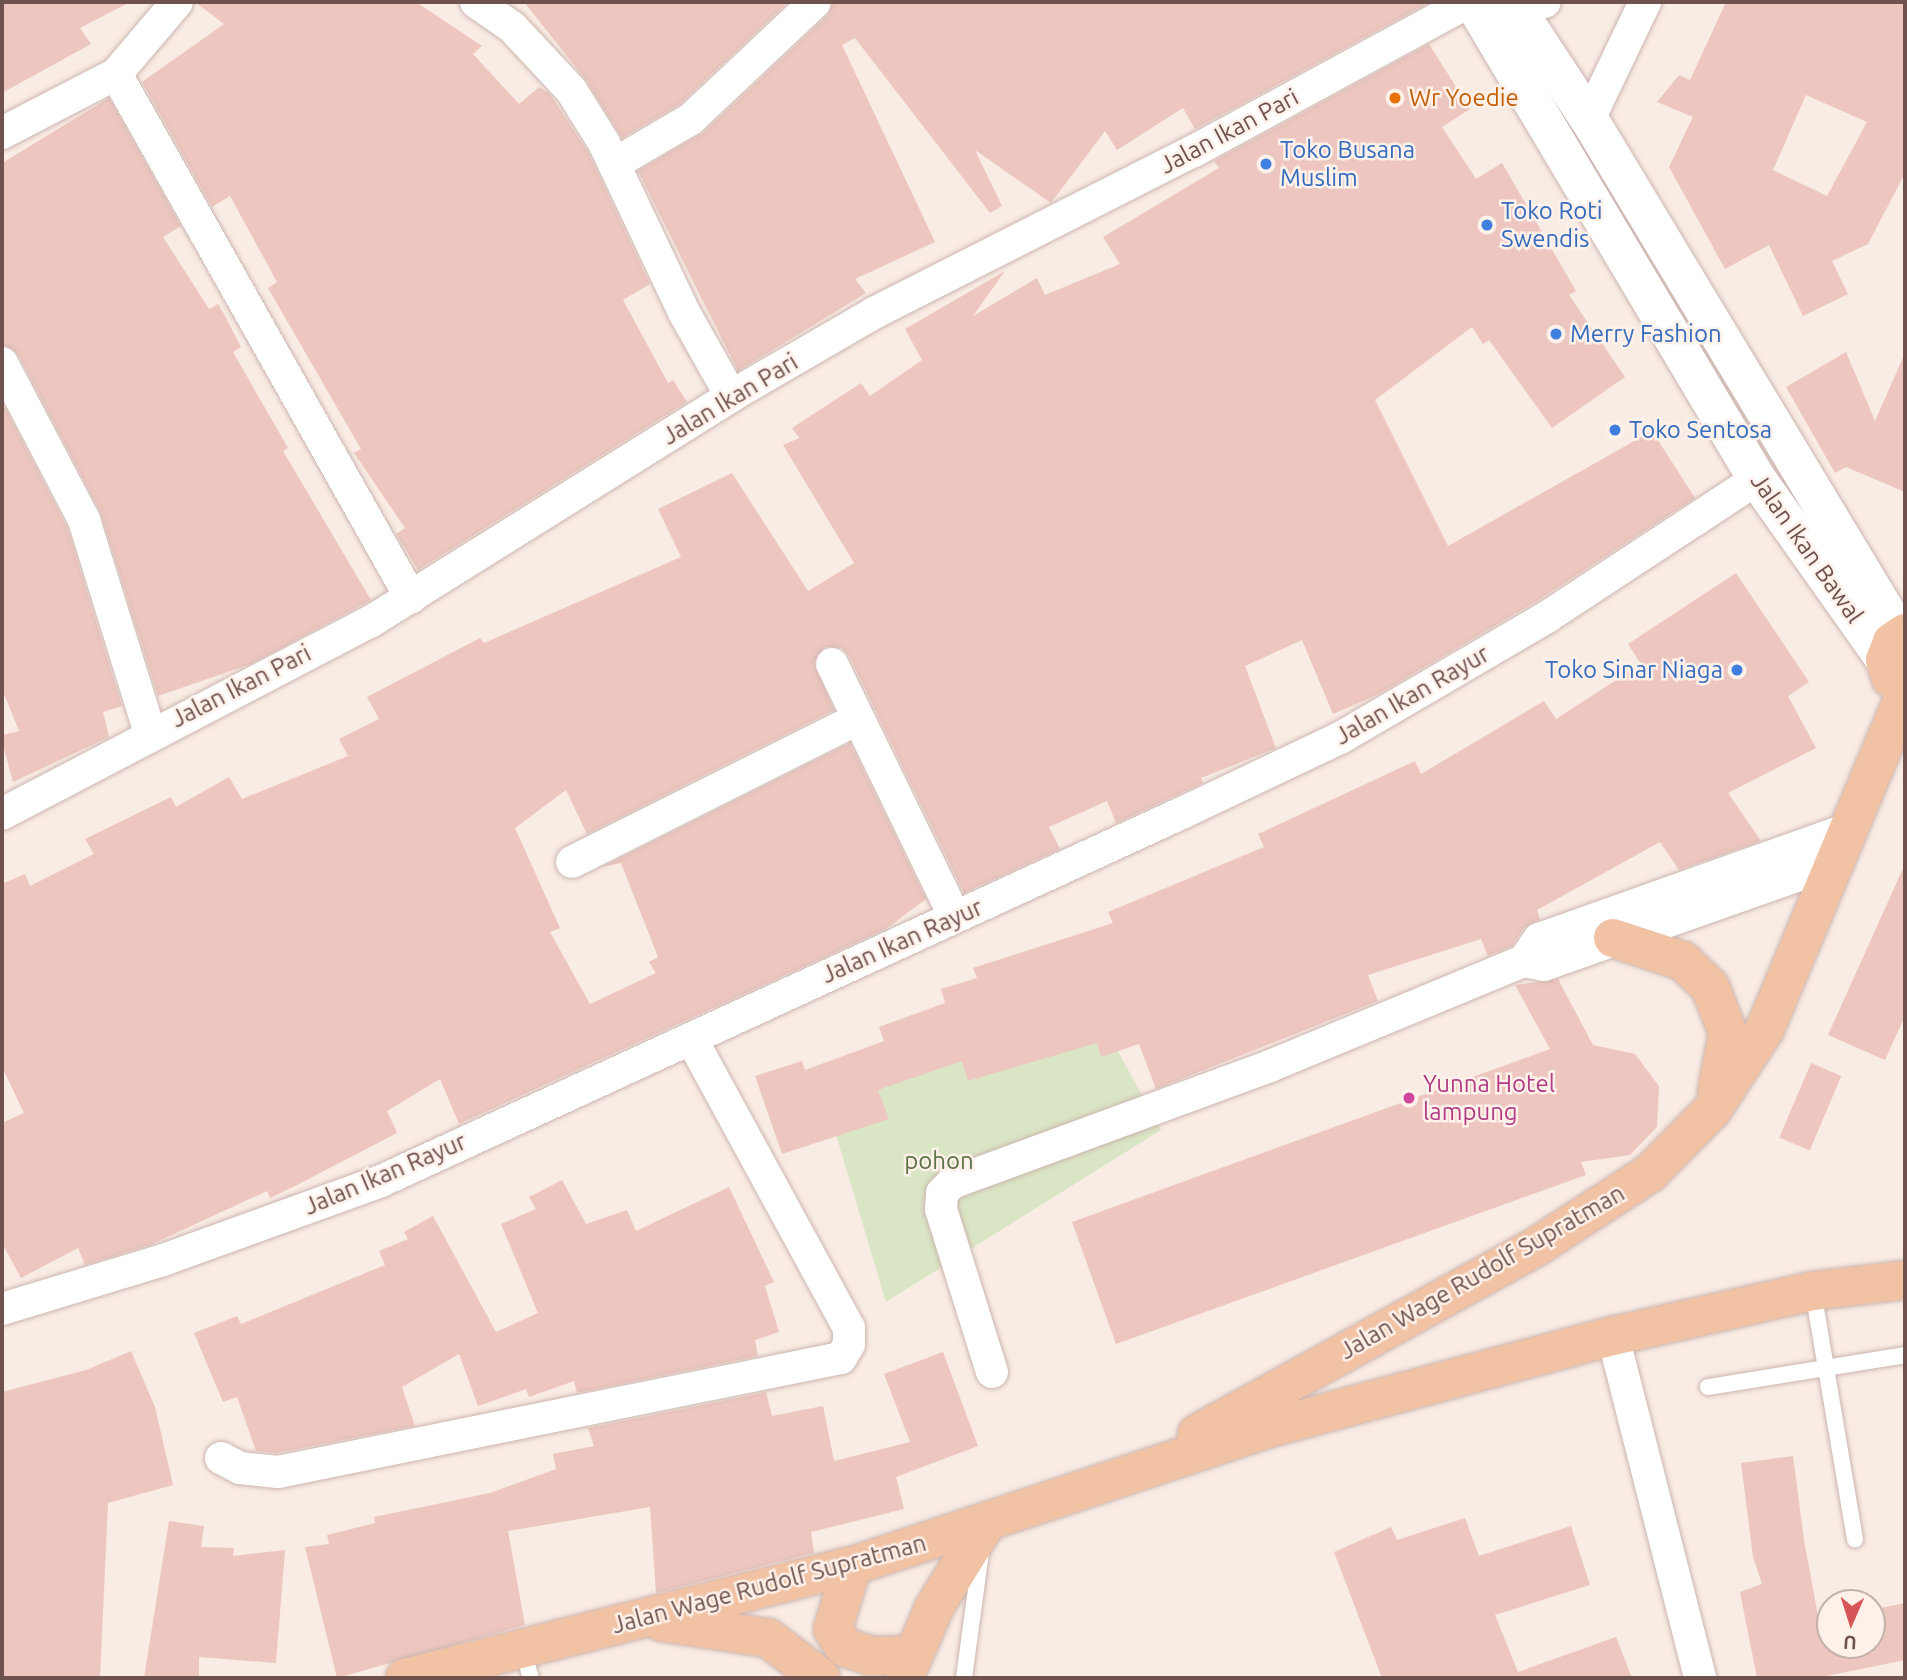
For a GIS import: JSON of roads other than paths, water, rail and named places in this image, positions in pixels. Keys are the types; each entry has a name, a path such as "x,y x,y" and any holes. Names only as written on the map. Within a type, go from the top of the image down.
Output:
{"main road":[{"name":"Jalan Wage Rudolf Supratman","path":"1128,1472 1536,1247 1650,1173 1712,1110 1765,1029 1905,694"},
{"path":"1613,938 1683,961 1710,987 1728,1033 1712,1110"},
{"name":"Jalan Wage Rudolf Supratman","path":"405,1678 527,1664 638,1619 852,1566 985,1525 1128,1472 1613,1336 1813,1292 1905,1280"},
{"path":"852,1566 832,1629 844,1647 907,1667 985,1525"},
{"path":"638,1619 768,1638 821,1678"}],"street":[{"path":"2,133 116,74 177,2"},
{"path":"476,2 512,27 571,90 614,164 685,314 731,396"},
{"path":"614,164 691,119 815,2"},
{"name":"Jalan Ikan Pari","path":"2,814 150,733 411,598 731,396 874,313 1194,151 1470,2"},
{"name":"Jalan Ikan Bawal","path":"1470,2 1757,479 1899,654"},
{"path":"1589,119 1645,2"},
{"name":"Jalan Ikan Bawal","path":"1524,3 1899,654"},
{"path":"116,74 411,598"},
{"path":"2,363 83,520 150,733"},
{"name":"Jalan Ikan Rayur","path":"2,1309 163,1260 381,1181 1340,738 1547,617 1757,479"},
{"path":"832,664 955,917"},
{"path":"572,862 858,719"},
{"path":"992,1372 941,1209 942,1193 952,1183 1270,1066 1524,961 1544,965 1841,846"},
{"path":"1524,961 1538,939 1841,846"},
{"path":"221,1458 240,1468 278,1472 841,1358 849,1344 849,1328 691,1038"},
{"path":"1613,1336 1700,1678"}],"lane":[{"path":"1813,1292 1856,1539"},
{"path":"1708,1387 1905,1355"},
{"path":"964,1678 985,1525"}],"place":[{"name":"Wr Yoedie","path":"1395,98"},
{"name":"Toko Busana Muslim","path":"1266,164"},
{"name":"Toko Roti Swendis","path":"1487,225"},
{"name":"Merry Fashion","path":"1556,334"},
{"name":"Toko Sentosa","path":"1615,430"},
{"name":"Toko Sinar Niaga","path":"1737,670"},
{"name":"Yunna Hotel lampung","path":"1409,1098"}],"park label":[{"name":"pohon","path":"939,1161"}]}
